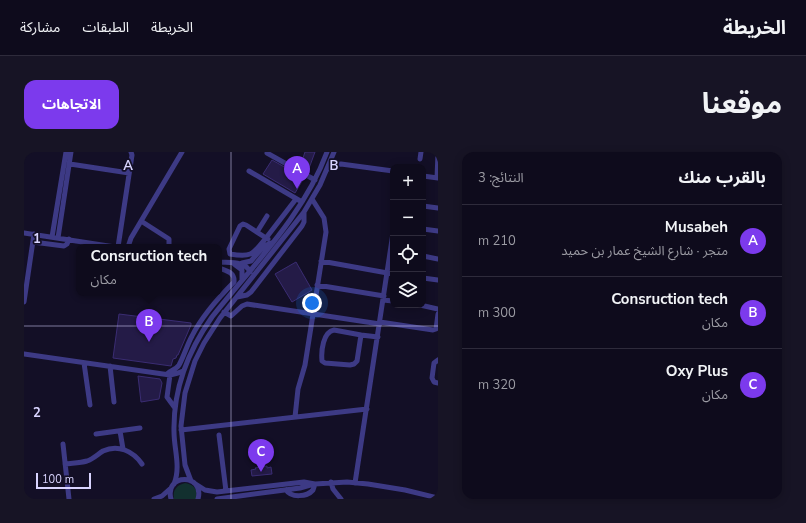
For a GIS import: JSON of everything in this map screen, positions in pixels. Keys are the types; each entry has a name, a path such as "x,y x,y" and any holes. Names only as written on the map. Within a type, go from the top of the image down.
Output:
{"street":[{"path":"52,237 66,152"},
{"path":"58,238 71,152"},
{"path":"118,244 131,152"},
{"path":"129,244 182,152"},
{"path":"171,499 170,494 177,468 174,432 176,408 183,371 200,335 212,317 302,202 315,180 327,152"},
{"path":"420,159 421,152"},
{"path":"267,153 315,180"},
{"path":"334,153 338,160 344,164"},
{"path":"198,499 198,489 185,465 181,430 185,393 192,367 200,349 215,324 304,212 312,199 334,153"},
{"path":"426,176 437,178 438,153"},
{"path":"70,164 129,173"},
{"path":"327,169 335,165 344,164 390,171"},
{"path":"249,171 302,202"},
{"path":"272,242 266,238 256,232 245,224 242,225 229,249 229,253 249,256 254,252 266,238 296,199"},
{"path":"295,417 298,389 305,365 326,225 322,215 312,199"},
{"path":"426,206 438,208"},
{"path":"237,297 245,296 249,293 289,243 303,225 304,212"},
{"path":"256,232 267,216"},
{"path":"141,221 169,239 169,244"},
{"path":"426,229 438,231"},
{"path":"24,233 95,244"},
{"path":"24,302 34,234"},
{"path":"33,242 64,246 69,240"},
{"path":"233,264 251,262 264,246 272,242"},
{"path":"279,244 289,243"},
{"path":"426,257 438,259"},
{"path":"356,483 390,260"},
{"path":"321,261 390,274"},
{"path":"222,262 243,264 250,270"},
{"path":"233,264 242,270 242,279"},
{"path":"222,269 232,274 234,278 232,283 222,294"},
{"path":"229,307 230,301 249,276 250,270"},
{"path":"426,278 438,280"},
{"path":"317,285 390,300"},
{"path":"222,294 232,293"},
{"path":"176,408 167,397 168,372 178,366 196,329 221,296"},
{"path":"224,312 228,316 232,316 242,306 247,304 432,331 436,329 438,314"},
{"path":"426,306 438,309"},
{"path":"361,334 357,361 354,364 322,361 326,336 329,332 334,330 361,334 378,337"},
{"path":"24,354 169,374 176,374 183,371"},
{"path":"438,360 434,363 432,378 434,382 438,383"},
{"path":"84,363 90,405"},
{"path":"110,366 114,402"},
{"path":"181,430 367,409"},
{"path":"96,434 140,428"},
{"path":"120,431 123,449"},
{"path":"219,435 226,491"},
{"path":"63,444 68,499"},
{"path":"65,464 87,460 109,449 123,449 135,456 142,464"},
{"path":"154,499 162,496 180,480 193,482 209,491 226,491 300,483 315,484"},
{"path":"331,482 333,490 341,499"},
{"path":"217,499 259,496 331,482 356,483 393,488 438,498"}],"green space":[{"path":"185,483 195,488 197,499 174,499 174,491 176,488"}],"building":[{"path":"305,152 315,152 308,171 300,167"},
{"path":"272,160 304,178 295,193 263,174"},
{"path":"296,262 312,290 292,302 275,274"},
{"path":"119,314 191,323 178,355 173,359 171,366 113,358"},
{"path":"138,376 160,379 162,383 159,399 141,402"},
{"path":"267,466 267,468 271,467 272,474 252,476 251,470"}],"place":[{"name":"Musabeh","path":"297,189"},
{"name":"Consruction tech","path":"149,342"},
{"name":"Oxy Plus","path":"261,472"}]}
